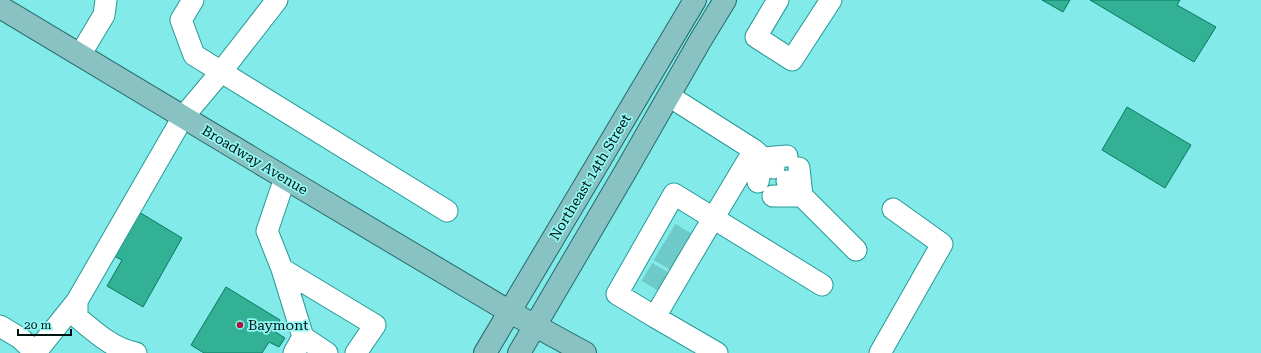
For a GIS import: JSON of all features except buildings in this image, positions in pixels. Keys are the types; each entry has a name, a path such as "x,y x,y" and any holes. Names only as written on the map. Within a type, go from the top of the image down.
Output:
{"main road":[{"name":"Northeast 14th Street","path":"519,353 725,0"},
{"name":"Northeast 14th Street","path":"485,353 693,1"},
{"name":"Broadway Avenue","path":"0,7 510,312 585,353"}],"lane":[{"path":"80,55 104,15 106,0"},
{"path":"193,0 181,20 194,55 447,211"},
{"path":"0,326 20,338 36,352 77,301 183,117 221,72 277,0"},
{"path":"778,0 756,37 792,60 831,0"},
{"path":"669,96 778,163 802,196 856,250"},
{"path":"758,182 778,163"},
{"path":"655,317 654,276 677,237 713,218 778,163"},
{"path":"284,178 267,231 282,269 298,345 327,353"},
{"path":"717,353 617,294 654,276 677,237 674,194 822,285"},
{"path":"773,196 802,196"},
{"path":"880,353 942,244 893,209"},
{"path":"282,269 375,325 356,353"},
{"path":"77,301 77,317 106,340 125,351 136,353"}],"tunnel":[{"path":"670,233 687,243"},
{"path":"659,251 676,261"},
{"path":"647,272 664,282"}],"place":[{"name":"Baymont","path":"240,325"}]}
